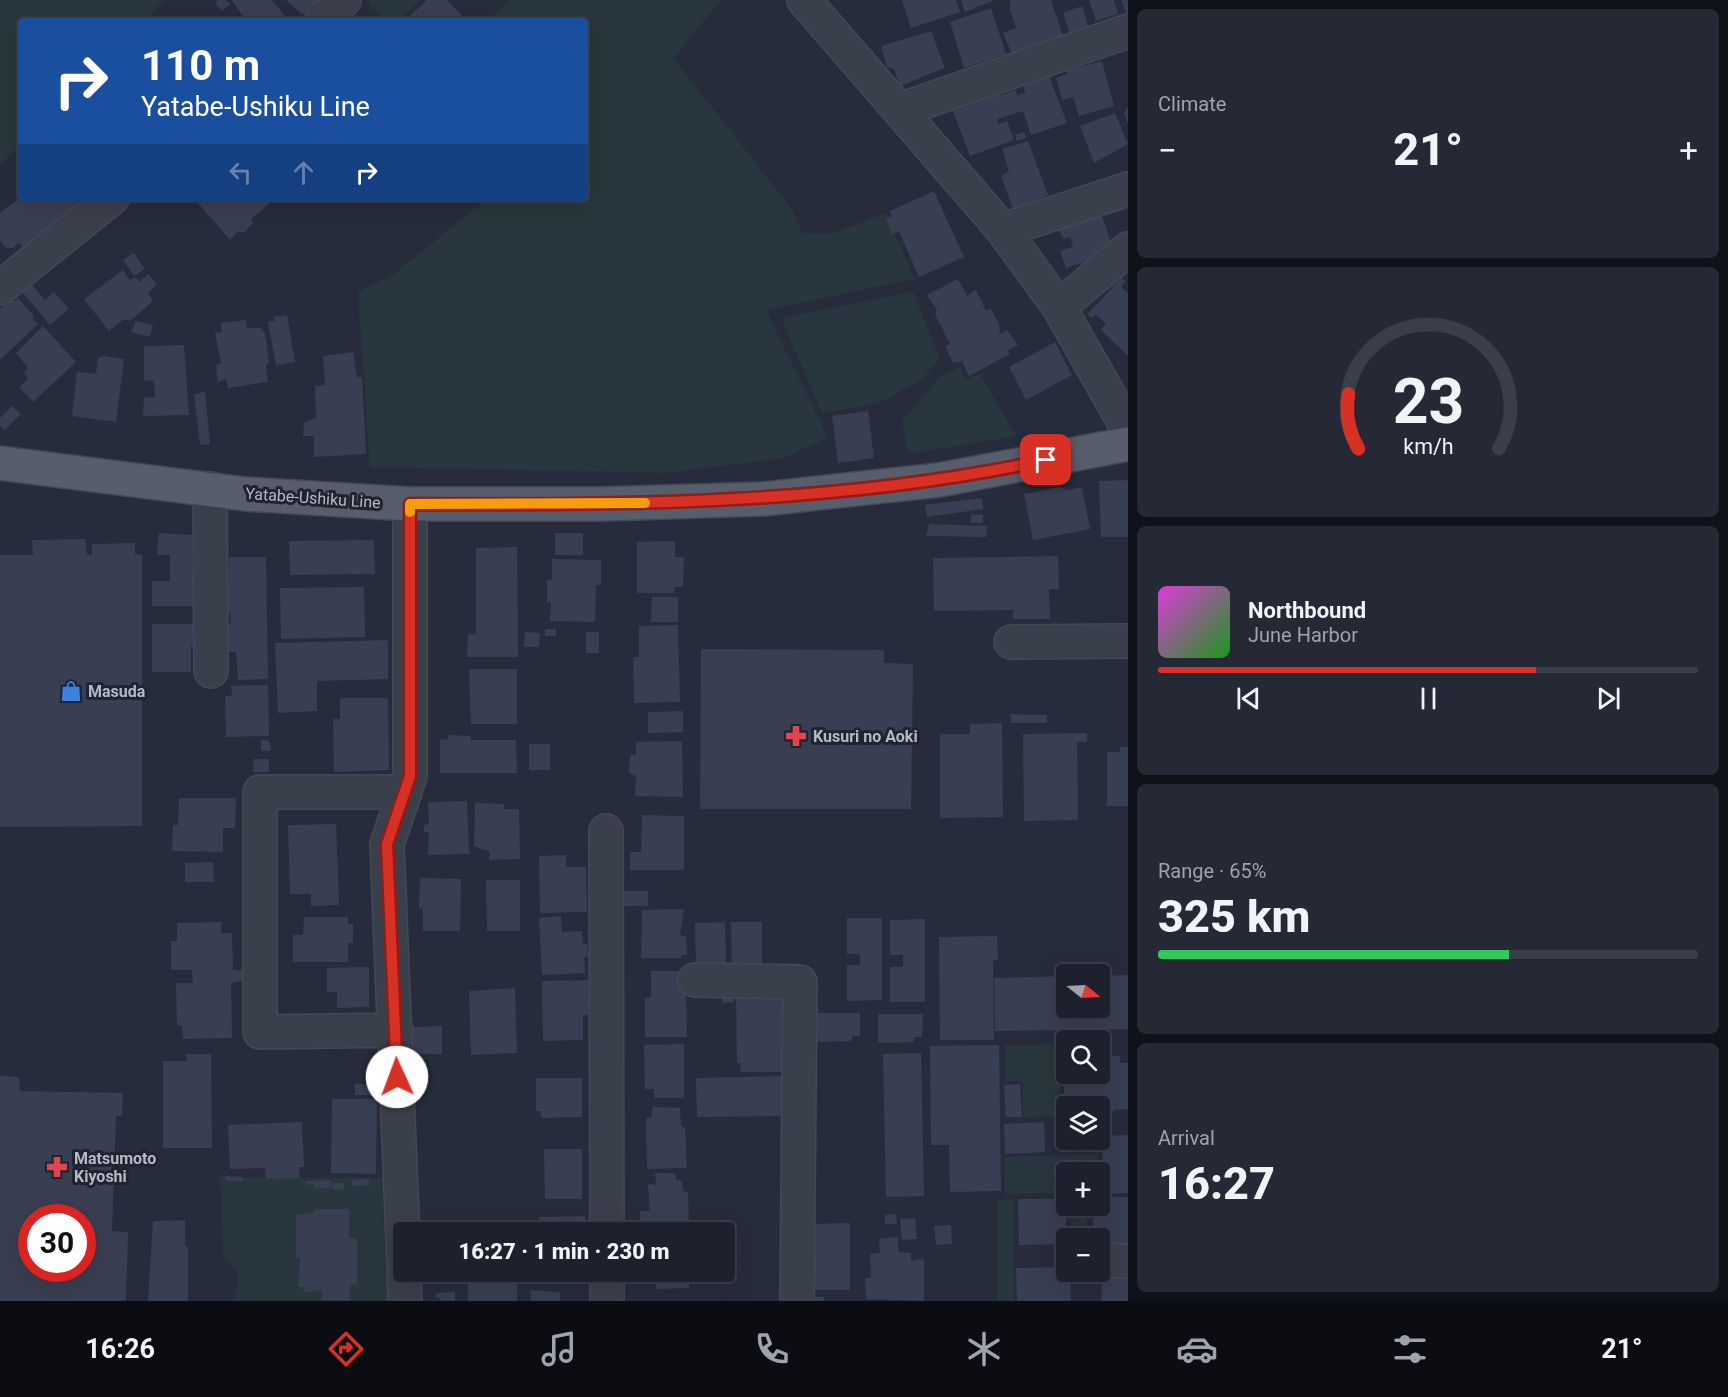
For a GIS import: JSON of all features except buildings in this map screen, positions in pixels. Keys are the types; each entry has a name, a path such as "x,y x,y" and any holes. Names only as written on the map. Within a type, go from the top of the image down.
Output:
{"main road":[{"name":"Yatabe-Ushiku Line","path":"0,463 210,489 410,504 601,504 763,499 939,480 1128,444"}],"street":[{"path":"324,18 344,0"},
{"path":"804,0 1003,230 1059,307 1128,429"},
{"path":"900,110 1128,32"},
{"path":"1003,230 1128,189"},
{"path":"0,288 108,201"},
{"path":"1059,307 1128,249"},
{"path":"210,489 211,671"},
{"path":"403,1222 387,844 410,776 410,504"},
{"path":"1011,642 1128,641"},
{"path":"396,1030 260,1032 260,792 405,792"},
{"path":"606,831 607,1222"},
{"path":"695,980 800,982 797,1301"},
{"path":"1110,1260 1128,1261"},
{"path":"404,1282 405,1301"},
{"path":"607,1282 607,1301"}],"shaded area":[{"path":"0,0 163,0 150,18 18,18 18,148 0,164"},
{"path":"371,0 421,0 402,18 383,18 368,3"},
{"path":"510,0 721,0 673,58 792,209 802,233 834,233 886,213 914,279 766,310 828,438 783,458 664,473 370,467 358,292 390,277 484,201 588,201 588,18 491,18"},
{"path":"913,292 939,357 923,379 879,403 822,413 781,318"},
{"path":"960,367 965,381 980,374 1016,436 908,454 902,421 941,376"},
{"path":"1005,1045 1056,1045 1056,1084 1060,1084 1060,1096 1056,1096 1056,1117 1023,1117 1023,1081 1005,1081"},
{"path":"1098,1154 1098,1162 1056,1162 1056,1192 1005,1194 1004,1157"},
{"path":"220,1177 382,1178 387,1301 235,1301 238,1272 223,1255"},
{"path":"1013,1199 1014,1301 998,1301 997,1200"},
{"path":"1071,1216 1087,1216 1087,1228 1072,1228"}],"slow traffic":[{"path":"410,512 410,504 645,503"}],"place":[{"name":"Masuda","path":"71,691"},
{"name":"Kusuri no Aoki","path":"796,736"},
{"name":"Matsumoto Kiyoshi","path":"57,1167"}],"route":[{"path":"397,1077 387,844 410,776 410,504 601,504 763,499 939,480 1046,460"}]}
